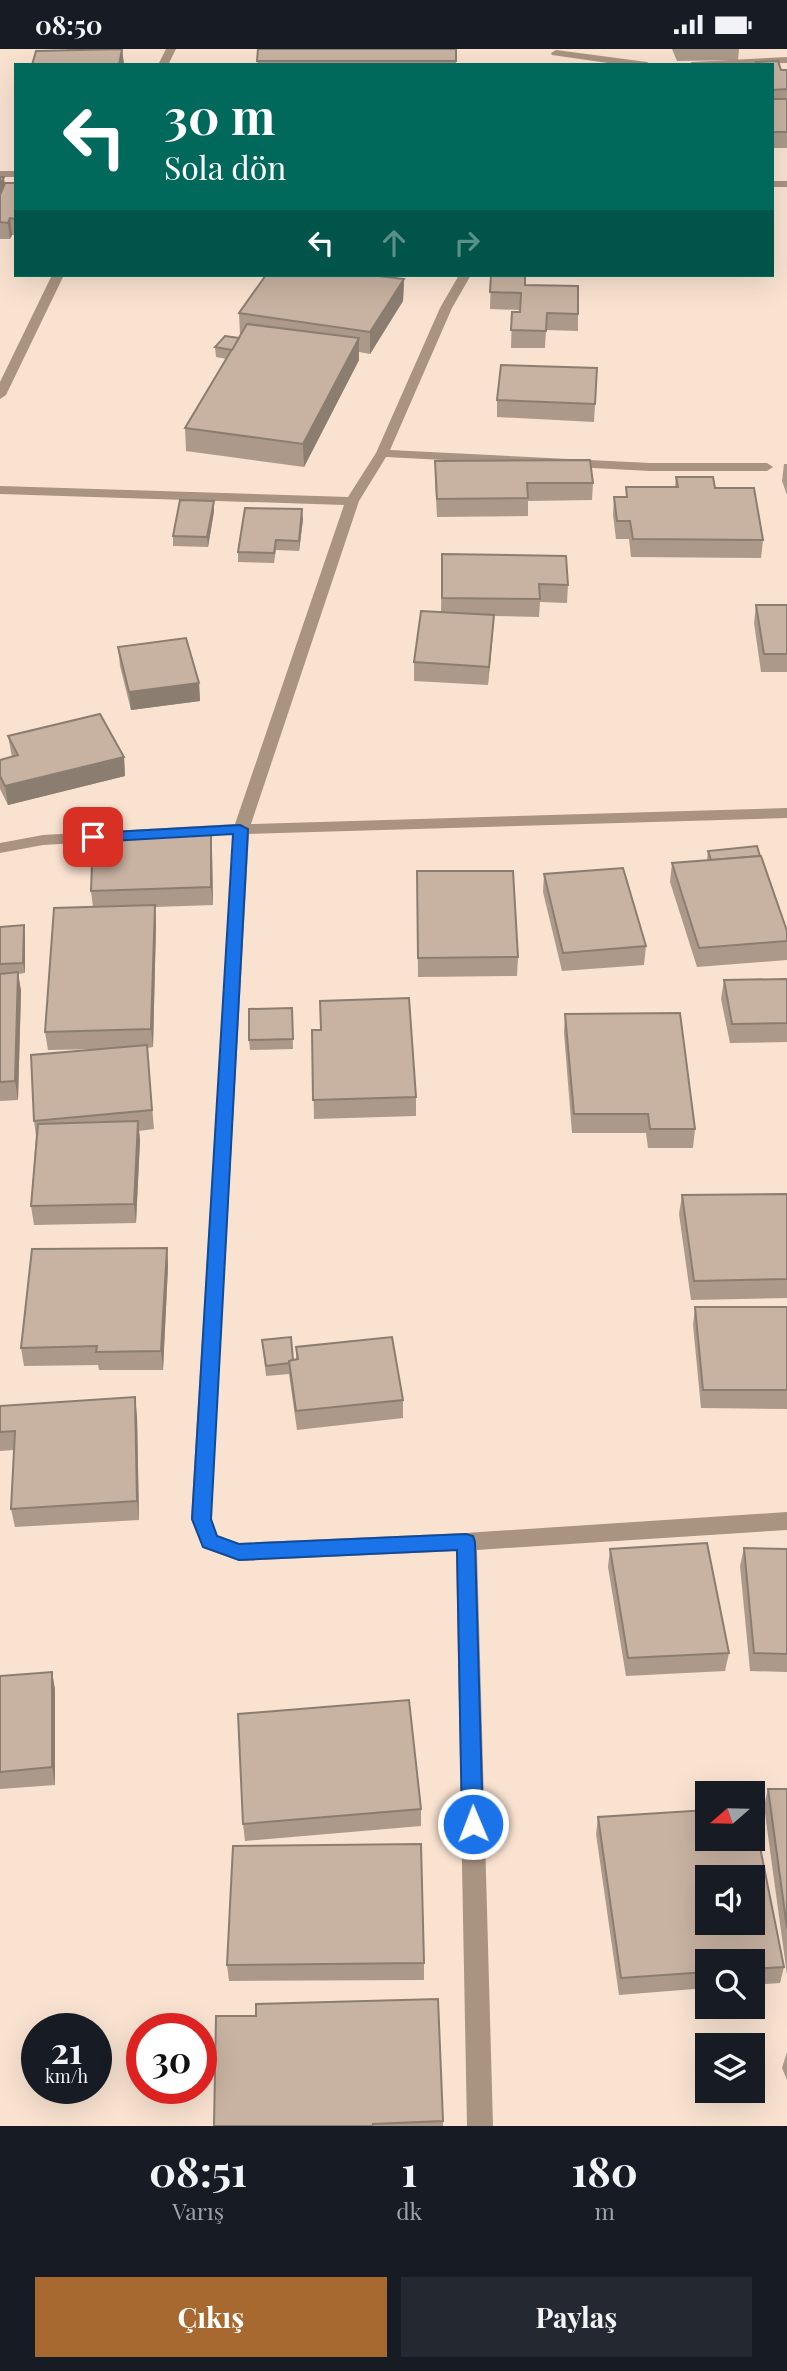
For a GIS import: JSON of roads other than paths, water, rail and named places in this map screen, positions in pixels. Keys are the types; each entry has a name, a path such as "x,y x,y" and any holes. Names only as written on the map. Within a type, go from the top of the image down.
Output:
{"street":[{"path":"556,51 645,62"},
{"path":"730,63 787,60"},
{"path":"0,395 57,277"},
{"path":"464,277 446,309 382,453 352,501 240,829 201,1519 210,1542 239,1552 466,1542 787,1521"},
{"path":"382,453 650,467 767,467"},
{"path":"0,490 352,501"},
{"path":"0,848 43,840 240,829 787,813"},
{"path":"466,1542 480,2126"}]}
